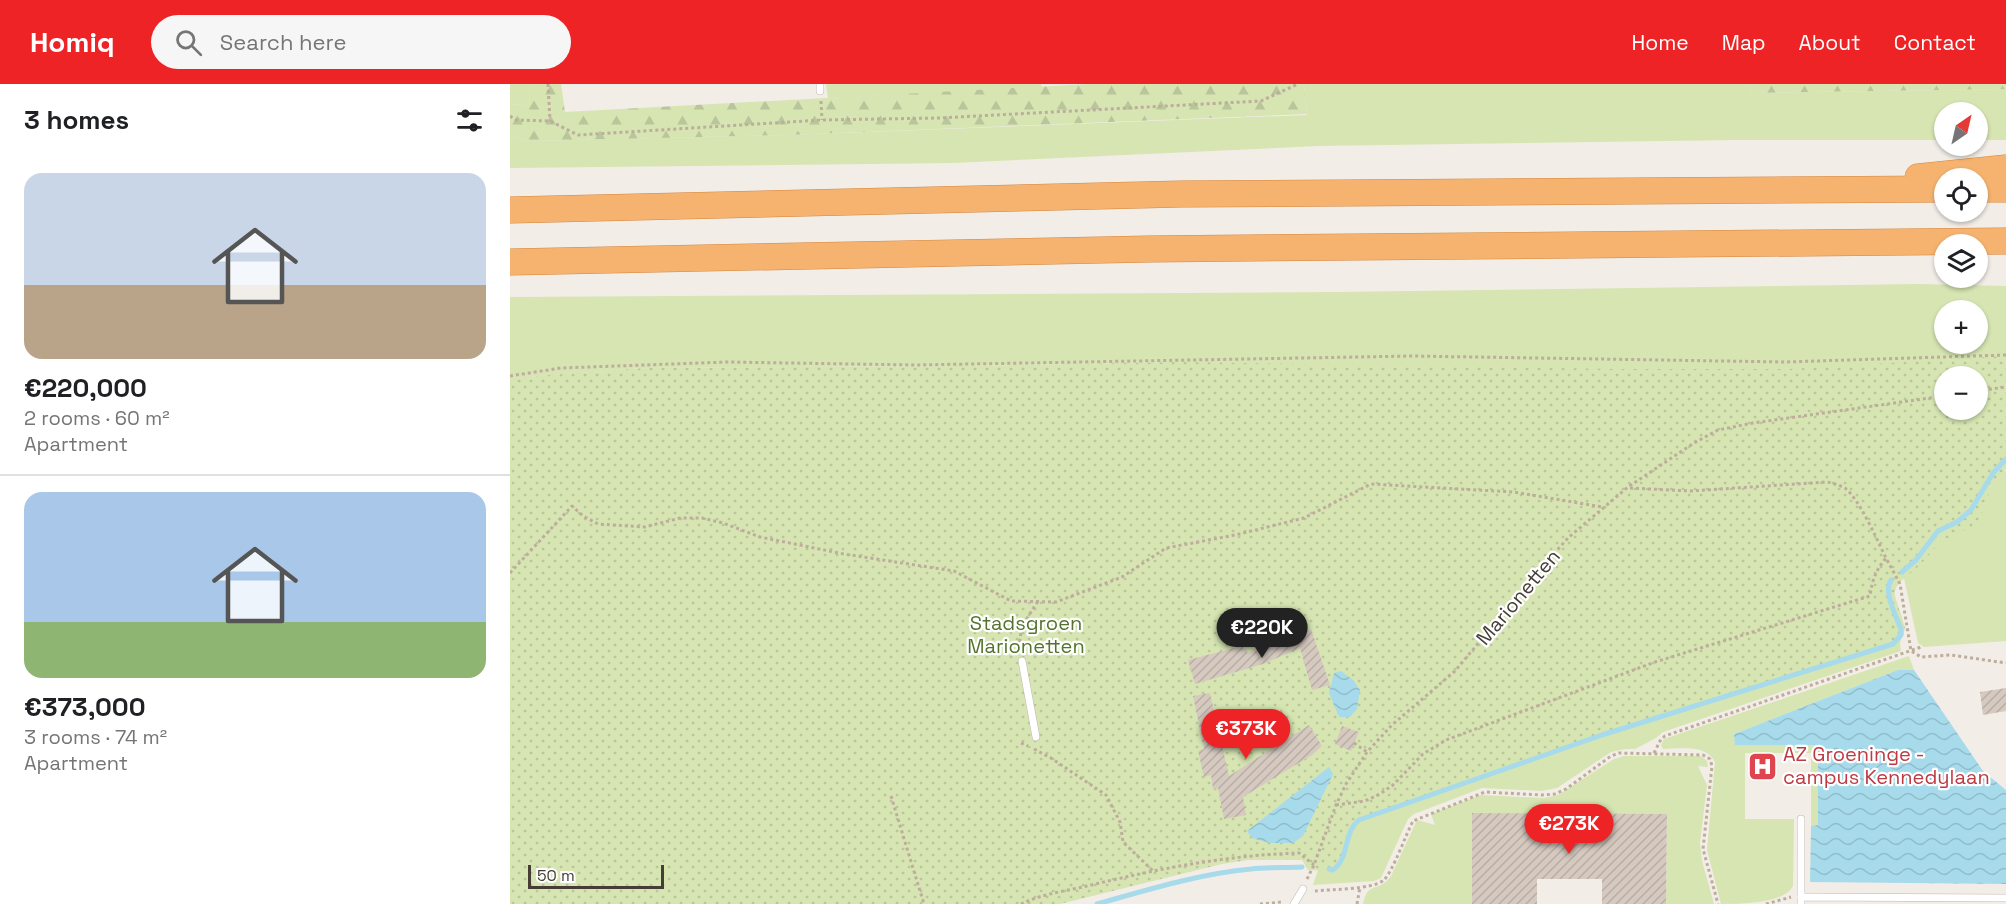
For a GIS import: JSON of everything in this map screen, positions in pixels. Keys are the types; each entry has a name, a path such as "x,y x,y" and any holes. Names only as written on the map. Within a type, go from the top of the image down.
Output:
{"highway":[{"path":"1810,189 2006,168"},
{"path":"510,210 1168,194 1934,189"},
{"path":"1988,189 2006,189"},
{"path":"510,262 1149,249 2006,241"}],"lane":[{"path":"1022,660 1036,736"},
{"path":"1802,819 1801,901 2006,898"},
{"path":"1294,904 1303,889"}],"path":[{"path":"548,84 550,120"},
{"path":"510,116 516,120 550,120 578,135 822,120 939,118 1261,101 1298,84"},
{"path":"820,87 822,120"},
{"path":"510,376 561,369 727,362 915,365 1412,356 1785,362 2006,355"},
{"path":"1988,389 2006,387"},
{"name":"Marionetten","path":"1303,889 1314,866 1336,805 1346,784 1367,752 1392,725 1455,671 1547,561 1569,537 1603,507 1694,443 1718,430 1934,397"},
{"path":"1628,488 1690,491 1827,482 1836,484 1844,488 1857,502 1900,584 1911,651 1921,657 1951,655 2006,663"},
{"path":"510,573 572,506 583,516 598,524 645,527 680,518 702,518 760,537 844,554 954,571 1011,601 1056,602 1122,576 1166,548 1235,535 1304,518 1371,484 1513,492 1603,507"},
{"path":"1336,805 1365,801 1380,794 1393,785 1423,754 1456,736 1655,662 1870,596 1872,581 1886,558"},
{"path":"1022,660 1019,638 1023,624 1038,601"},
{"path":"1654,753 1665,736 1921,647"},
{"path":"1020,743 1050,758 1106,795 1120,822 1123,842 1153,871"},
{"path":"1354,743 1367,752"},
{"path":"1312,891 1380,883 1386,878 1416,818 1485,792 1555,794 1566,789 1615,754 1654,753 1703,755 1710,759 1712,766 1703,849 1718,904"},
{"path":"891,796 924,904"},
{"path":"1021,904 1153,871 1207,861 1265,854 1299,853 1314,866"},
{"path":"1357,904 1360,887"},
{"path":"1766,904 1791,897 1801,901"}],"green space":[{"path":"510,84 529,84 530,106 512,104"},
{"path":"529,84 561,84 565,112 1089,84 1304,84 1307,114 788,135 530,141 510,136 510,99 512,104 530,106"},
{"path":"826,84 1041,84 1042,88 828,98"},
{"path":"1304,84 1750,84 1751,93 2006,89 2006,140 1988,140 1988,102 1934,102 1934,140 1736,140 1318,146 953,163 510,168 510,136 530,141 788,135 1307,115"},
{"path":"1750,84 2006,84 2006,89 1751,93"},
{"path":"1919,284 1934,284 1934,288 2006,286 2006,377 1988,377 1988,366 1934,366 1934,376 510,420 510,297 1338,292","holes":["1180,362 513,378 645,368"]},
{"name":"Stadsgroen Marionetten","path":"2006,356 2006,469 1992,485 1981,516 1974,526 1941,541 1920,565 1896,585 1894,593 1905,628 1903,636 1893,646 1603,737 1360,821 1351,832 1343,861 1333,871 1308,870 1302,860 1248,860 1222,864 1060,904 510,904 510,378 645,368 1180,362 1618,369 1789,369"},
{"path":"1934,417 1934,420 1981,420 1997,459 1981,515 1992,485 2006,471 2006,641 1924,647 1918,643 1904,578 1895,590 1904,627 1900,643 1901,651 1663,732 1635,749 1611,752 1557,788 1542,791 1482,788 1414,814 1408,819 1381,878 1374,881 1313,885 1333,826"},
{"path":"1909,656 1914,670 1898,670 1734,734 1736,745 1818,745 1818,826 1811,826 1811,753 1745,753 1745,819 1794,819 1793,886 1788,892 1771,900 1721,904 1707,850 1715,762 1706,752 1699,750 1663,749 1661,745 1664,739"},
{"path":"1624,756 1701,756 1707,761 1708,767 1698,766 1707,785 1700,843 1702,861 1714,904 1666,904 1667,814 1472,814 1472,904 1363,904 1371,889 1382,885 1391,876 1417,820 1435,825 1431,814 1481,795 1544,798 1558,795 1614,759"}],"water":[{"path":"1898,670 1914,670 1983,771 2006,790 2006,884 1810,882 1811,826 1818,825 1818,745 1735,745 1734,734"},
{"path":"1341,671 1353,680 1360,690 1357,709 1350,717 1339,717 1329,693 1334,673"},
{"path":"1329,767 1333,774 1303,836 1293,843 1270,843 1252,838 1247,831"}],"building":[{"path":"1311,629 1330,685 1312,690 1300,648 1263,664 1195,684 1188,660 1242,646 1248,653 1300,630 1302,633"},
{"path":"2006,688 2006,711 1983,715 1980,692"},
{"path":"1210,693 1229,776 1309,725 1322,746 1312,755 1243,797 1246,815 1224,819 1218,788 1213,789 1211,775 1204,777 1198,751 1204,749 1193,696"},
{"path":"1342,726 1359,732 1351,751 1335,744"},
{"path":"1472,813 1667,814 1666,904 1602,904 1602,879 1537,879 1537,904 1472,904"}],"waterway":[{"path":"1902,572 1916,560 1938,531 1957,522 1971,510 1993,473 2006,459"},
{"path":"1329,869 1333,870 1342,859 1351,831 1359,820 1602,735 1893,644 1901,635 1901,629 1889,597 1891,580"},
{"path":"1097,904 1173,883 1231,871 1302,867"}],"place":[{"name":"AZ Groeninge - campus Kennedylaan","path":"1762,766"}]}
